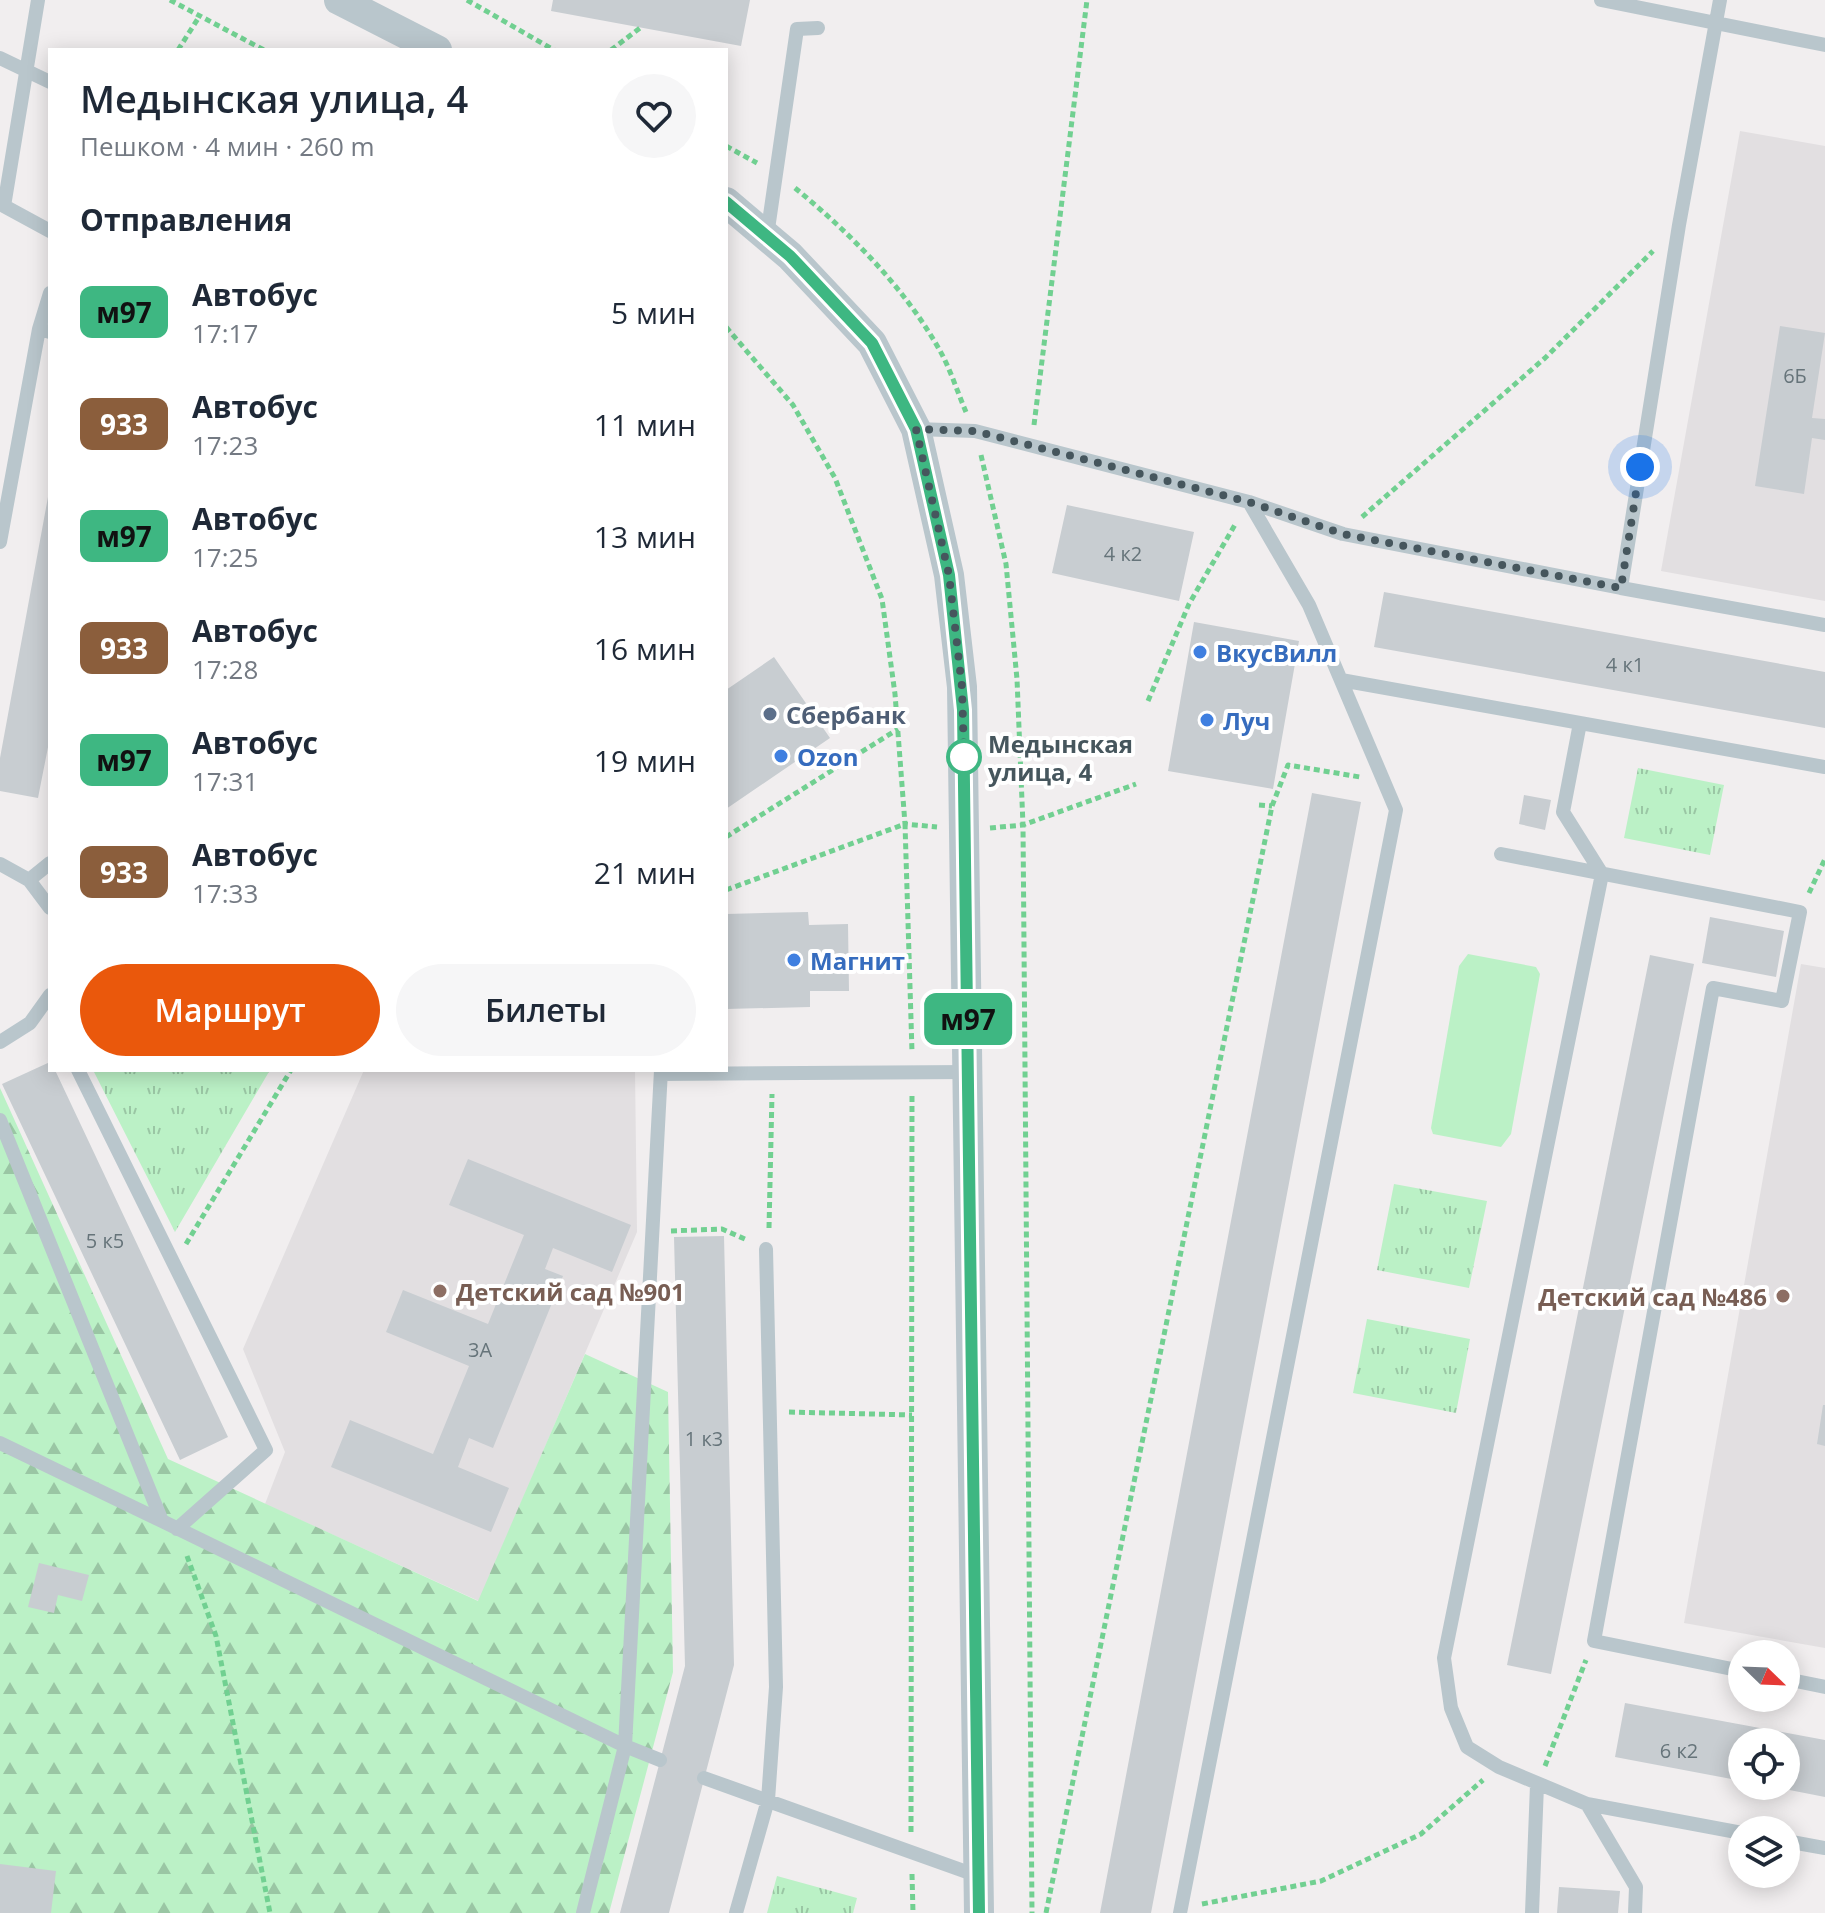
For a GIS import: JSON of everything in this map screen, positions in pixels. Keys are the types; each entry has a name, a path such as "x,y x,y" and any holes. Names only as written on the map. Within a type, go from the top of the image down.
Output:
{"street":[{"path":"339,0 433,48"},
{"path":"728,204 790,256 872,343 916,429 951,591 962,687 979,1913"}],"lane":[{"path":"38,0 29,72 2,205 48,230"},
{"path":"1601,0 1825,45"},
{"path":"1621,588 1679,225 1720,0"},
{"path":"767,236 797,29 818,28"},
{"path":"0,58 48,81"},
{"path":"0,542 48,305"},
{"path":"916,429 975,431 1249,502 1343,534 1825,625"},
{"path":"1180,1910 1396,810 1309,605 1249,502"},
{"path":"1341,680 1825,767"},
{"path":"1580,723 1563,812 1602,874 1444,1658 1451,1708 1467,1747 1499,1767 1587,1804 1728,1830"},
{"path":"1501,854 1800,912 1782,1001 1713,988 1594,1641 1728,1668"},
{"path":"0,864 29,880 48,905"},
{"path":"29,880 48,865"},
{"path":"0,1042 30,1023 48,1005"},
{"path":"79,1072 266,1450 177,1529"},
{"path":"583,1913 625,1746 661,1072 969,1072"},
{"path":"0,1120 162,1521"},
{"path":"736,1913 768,1800 776,1687 766,1249"},
{"path":"0,1443 625,1746 660,1760"},
{"path":"1800,1682 1825,1687"},
{"path":"704,1778 978,1876"},
{"path":"1532,1913 1537,1785"},
{"path":"1587,1804 1636,1887 1635,1913"},
{"path":"1800,1844 1825,1848"}],"path":[{"path":"170,0 260,48"},
{"path":"467,0 551,48"},
{"path":"1031,446 1087,0"},
{"path":"179,48 199,17"},
{"path":"614,48 640,28"},
{"path":"728,147 777,174 839,224 886,275 940,350 975,431 1006,564 1017,679 1023,825 1032,1913"},
{"path":"1343,534 1545,358 1679,225"},
{"path":"728,329 793,405 835,478 882,599 898,729 905,824 912,1072 913,1913"},
{"path":"1148,701 1189,604 1249,502"},
{"path":"728,836 898,729"},
{"path":"1046,1913 1272,806 1288,765 1384,782"},
{"path":"1023,825 1136,784"},
{"path":"1259,805 1272,806"},
{"path":"728,889 905,824 965,830"},
{"path":"1800,912 1825,859"},
{"path":"174,1264 290,1072"},
{"path":"772,1073 772,1208"},
{"path":"671,1231 722,1229 766,1249"},
{"path":"790,1412 912,1415"},
{"path":"177,1529 216,1636 270,1913"},
{"path":"1537,1785 1594,1641"},
{"path":"1180,1910 1321,1881 1421,1834 1499,1767"}],"shaded area":[{"path":"1740,131 1825,146 1825,601 1661,571"},
{"name":"Детский сад №486","path":"1801,964 1825,968 1825,1648 1800,1644 1800,1640 1780,1640 1684,1623"},
{"name":"Детский сад №901","path":"363,1072 635,1072 637,1232 479,1601 265,1504 285,1452 243,1349"}],"green space":[{"path":"1638,768 1724,785 1710,855 1624,838"},
{"path":"1468,954 1536,967 1540,974 1511,1134 1501,1147 1433,1134 1431,1128 1459,966"},
{"path":"94,1072 269,1072 175,1232"},
{"path":"0,1088 168,1459 478,1601 585,1354 668,1392 673,1672 609,1913 0,1913"},
{"path":"1394,1184 1487,1201 1469,1288 1377,1270"},
{"path":"1367,1319 1470,1339 1456,1413 1353,1393"},
{"path":"777,1876 857,1898 853,1913 767,1913"}],"building":[{"path":"553,0 750,0 741,46 551,11"},
{"path":"1780,326 1825,333 1812,418 1825,419 1825,440 1812,438 1804,494 1755,486"},
{"path":"48,497 48,747 38,798 0,791 0,758"},
{"path":"1067,505 1194,532 1179,601 1052,573"},
{"path":"1384,592 1825,672 1825,728 1374,647"},
{"path":"1194,622 1299,641 1273,789 1168,771"},
{"name":"Сбербанк","path":"774,657 830,738 728,808 728,689"},
{"path":"1312,793 1361,802 1167,1829 1151,1913 1100,1913"},
{"path":"1524,795 1551,800 1545,830 1519,824"},
{"path":"808,912 809,925 848,924 849,991 810,991 810,1007 728,1009 728,914"},
{"path":"1710,917 1784,931 1776,977 1702,963"},
{"path":"1650,955 1694,964 1551,1674 1507,1665"},
{"path":"48,1063 48,1072 56,1072 228,1437 180,1460 2,1084"},
{"path":"468,1159 631,1225 612,1272 553,1248 545,1269 563,1276 493,1448 469,1438 458,1467 509,1488 491,1532 331,1467 350,1420 433,1454 469,1366 386,1332 403,1290 488,1324 524,1235 449,1205"},
{"path":"724,1236 734,1665 669,1913 620,1913 685,1666 674,1237"},
{"path":"1825,1405 1825,1446 1817,1444"},
{"path":"39,1563 89,1575 82,1601 58,1595 54,1613 28,1607"},
{"path":"1625,1703 1760,1728 1728,1728 1728,1778 1615,1757"},
{"path":"1800,1735 1825,1740 1825,1797 1800,1792"},
{"path":"0,1864 56,1871 51,1913 0,1913"},
{"path":"1559,1887 1620,1891 1618,1913 1557,1913"}],"bus line":[{"name":"м97","path":"728,204 790,256 872,343 916,429 949,575 963,710 979,1913"}],"place":[{"name":"ВкусВилл","path":"1200,652"},
{"name":"Сбербанк","path":"770,714"},
{"name":"Луч","path":"1207,720"},
{"name":"Ozon","path":"781,756"},
{"name":"Медынская улица, 4","path":"964,757"},
{"name":"Магнит","path":"794,960"},
{"name":"Детский сад №901","path":"440,1291"},
{"name":"Детский сад №486","path":"1783,1296"}],"route":[{"path":"964,757 962,687 949,575 916,429 975,431 1249,502 1343,534 1621,588 1640,467"}]}
